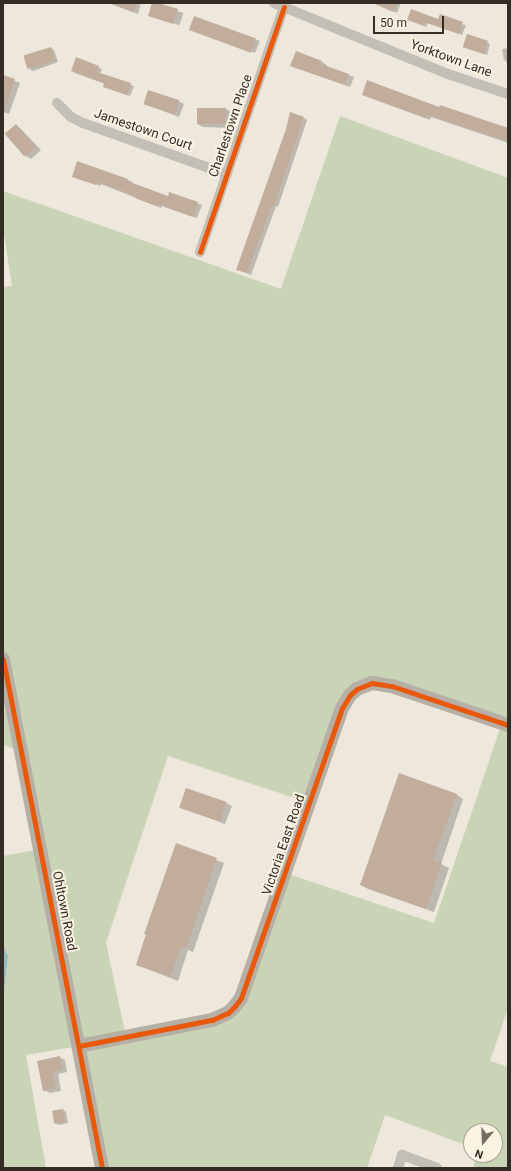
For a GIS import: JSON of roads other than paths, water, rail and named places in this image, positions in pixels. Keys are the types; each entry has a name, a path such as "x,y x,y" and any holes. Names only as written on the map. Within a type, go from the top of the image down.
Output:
{"street":[{"name":"Yorktown Lane","path":"274,3 448,74 508,94"},
{"name":"Charlestown Place","path":"200,252 284,7"},
{"name":"Jamestown Court","path":"57,102 64,112 83,123 226,174"},
{"name":"Ohltown Road","path":"3,659 102,1168"},
{"name":"Victoria East Road","path":"79,1046 212,1020 228,1013 235,1006 241,998 342,708 357,689 372,683 392,686 508,725"},
{"path":"398,1168 402,1155 437,1168"}],"water":[{"path":"3,945 8,956 3,1000"}]}
